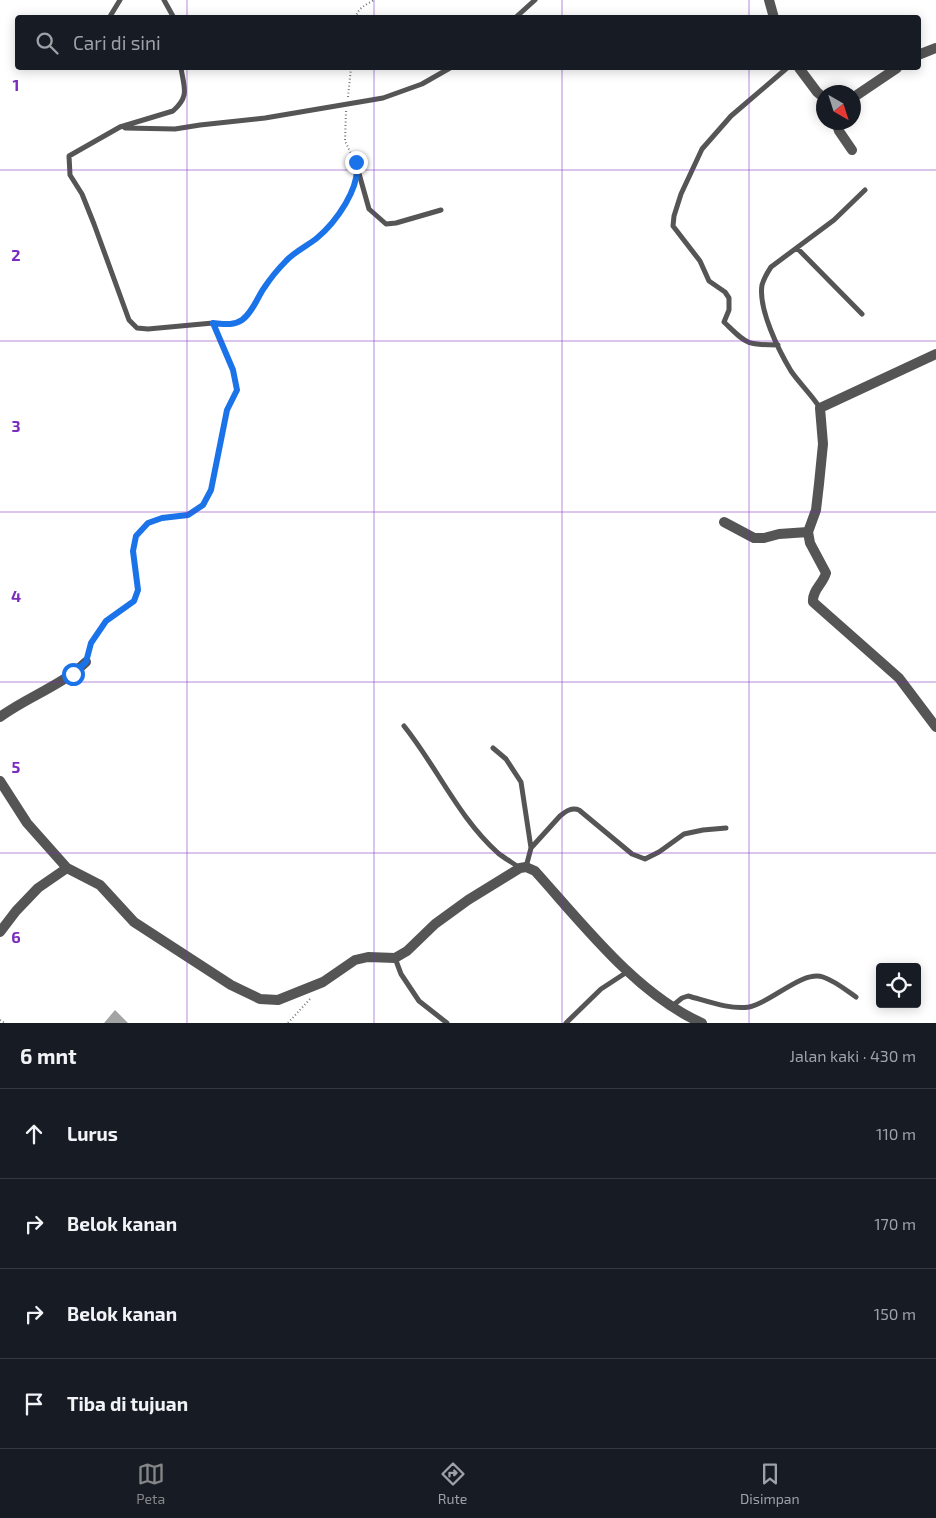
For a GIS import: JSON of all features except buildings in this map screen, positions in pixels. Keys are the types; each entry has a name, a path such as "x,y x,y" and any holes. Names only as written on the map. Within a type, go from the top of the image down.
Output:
{"street":[{"path":"769,0 773,15"},
{"path":"921,54 936,48"},
{"path":"800,70 816,91"},
{"path":"861,92 894,70"},
{"path":"839,130 852,150"},
{"path":"936,354 820,408 823,444 816,510 808,532 810,543 826,573 813,595 813,602 900,678 936,728"},
{"path":"724,522 754,538 808,532"},
{"path":"0,717 17,705 73,674 86,662"},
{"path":"0,782 27,824 67,868 100,885 134,922 231,985 260,999 278,1000 322,982 355,960 368,957 395,958 407,951 435,924 468,900 523,867 535,871 627,972 670,1007 702,1023"},
{"path":"0,932 16,911 38,888 67,868"}],"lane":[{"path":"111,15 120,0"},
{"path":"164,0 172,15"},
{"path":"518,15 535,0"},
{"path":"181,70 185,97 180,105 173,111 120,127 69,156 70,175 82,194 129,320 137,328 148,329 213,323"},
{"path":"120,127 175,130 347,105 383,98 422,84 446,70"},
{"path":"778,345 757,345 746,342 724,322 729,310 729,298 725,292 710,281 700,261 673,226 681,194 702,149 731,116 785,70"},
{"path":"358,170 369,209 386,224 441,210"},
{"path":"820,408 792,372 778,345 766,314 762,299 762,286 770,267 834,220 865,190"},
{"path":"797,248 862,314"},
{"path":"404,726 421,747 465,817 498,853 523,867 531,848 560,816 575,808 632,854 644,859 659,852 684,834 726,828"},
{"path":"493,748 506,759 521,782 531,848"},
{"path":"395,958 401,974 419,1001 447,1023"},
{"path":"566,1023 601,989 627,972"},
{"path":"670,1007 688,996 733,1007 750,1007 775,996 805,978 815,975 822,976 856,997"}],"path":[{"path":"356,15 360,9 374,0"},
{"path":"86,662 91,643 106,621 134,601 138,590 133,551 136,536 148,523 162,518 188,515 203,505 211,490 227,410 237,390 233,370 213,323 232,325 248,315 264,287 286,260 319,236 346,204 356,181 358,170 345,141 351,70"},
{"path":"288,1023 302,1009 322,982"},
{"path":"0,1020 5,1023"}],"shaded area":[{"path":"115,1010 128,1023 104,1023"}],"route":[{"path":"73,674 86,662 91,643 106,621 134,601 138,590 133,543 141,529 148,523 162,518 188,515 203,505 211,490 227,410 237,390 233,370 213,323 232,325 248,315 264,287 286,260 319,236 346,204 356,181 358,170 356,162"}]}
